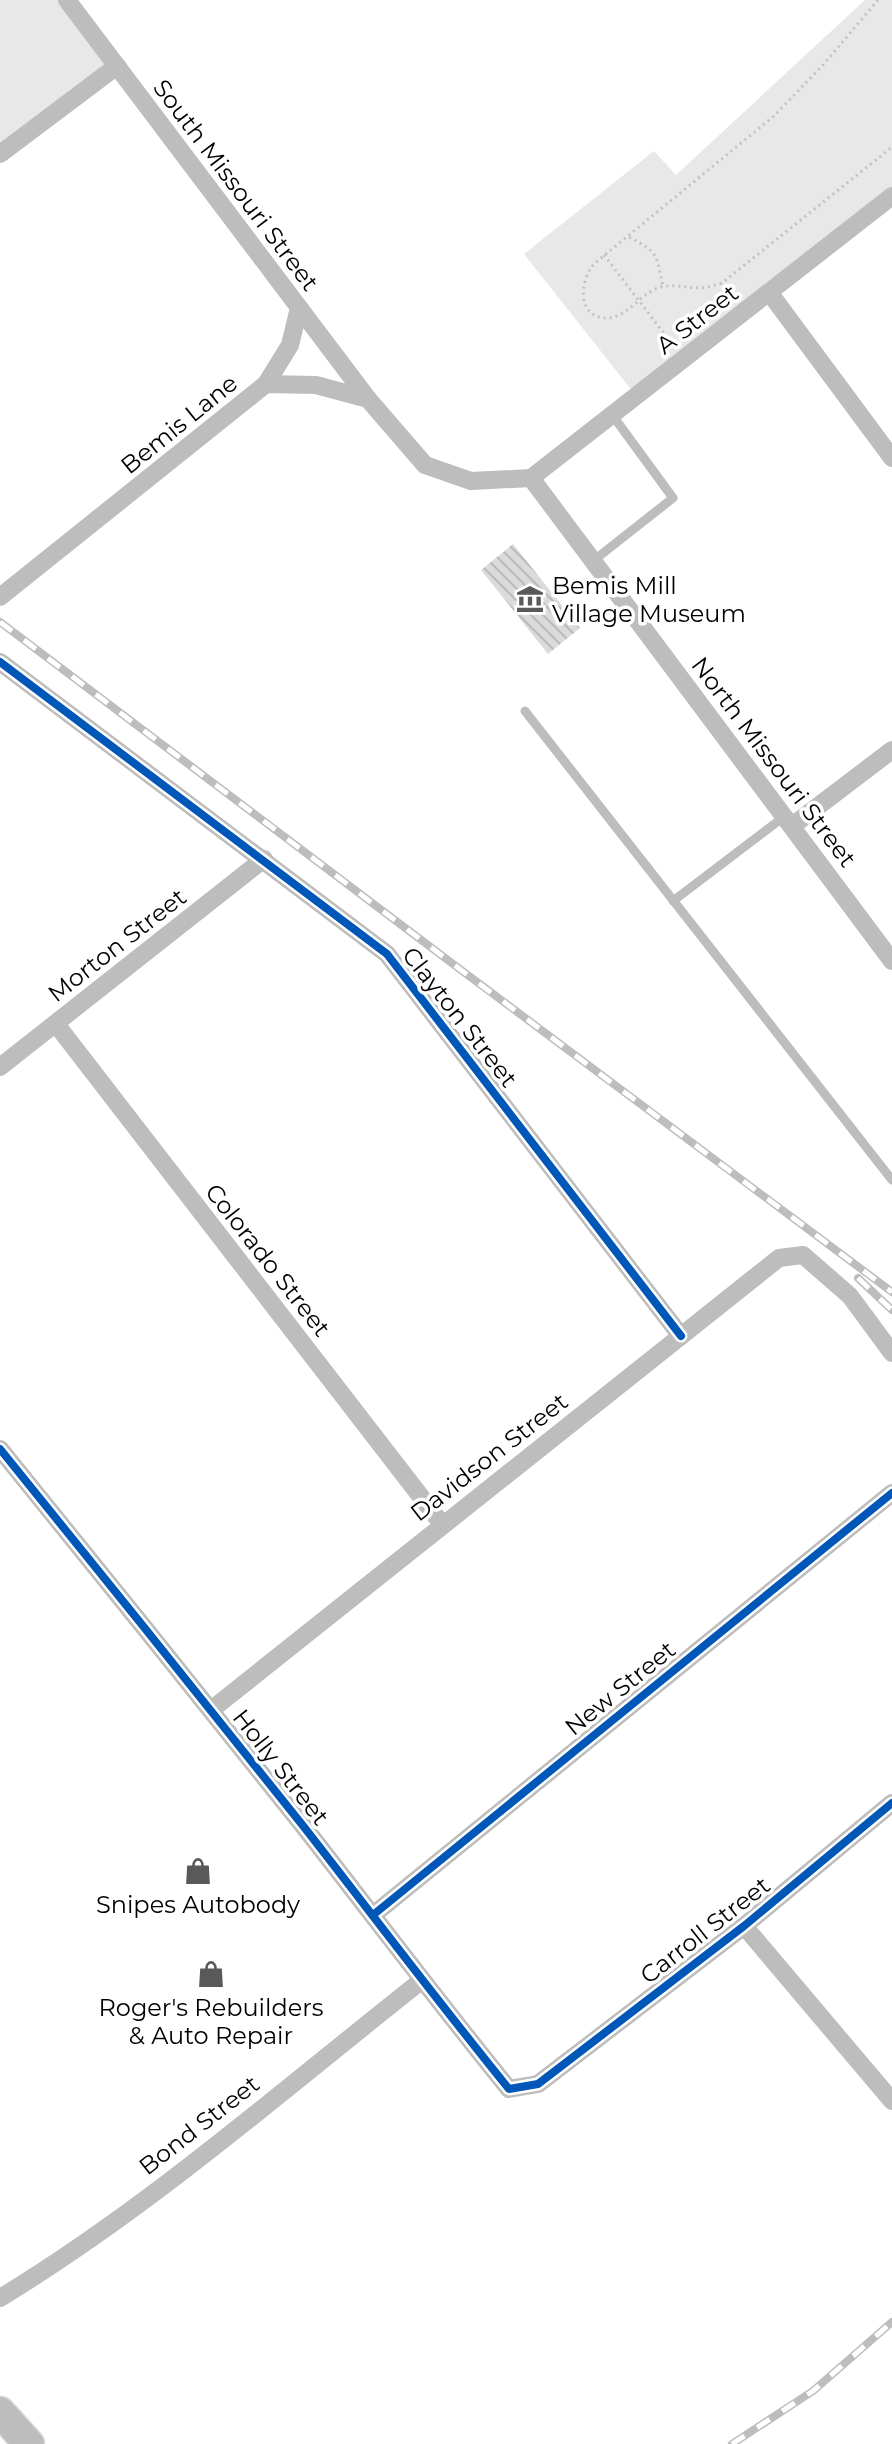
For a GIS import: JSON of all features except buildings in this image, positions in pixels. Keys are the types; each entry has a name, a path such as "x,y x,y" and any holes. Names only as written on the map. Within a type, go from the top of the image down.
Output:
{"highway":[{"path":"0,2412 29,2444"},
{"path":"0,2424 13,2444"}],"street":[{"name":"South Missouri Street","path":"67,0 368,399"},
{"path":"0,154 117,66"},
{"name":"A Street","path":"531,478 892,196"},
{"path":"769,292 892,458"},
{"path":"266,384 290,345 299,308"},
{"name":"Bemis Lane","path":"0,597 266,384 316,385 368,399"},
{"path":"368,399 425,465 471,481 531,478"},
{"name":"North Missouri Street","path":"531,478 890,952"},
{"name":"Clayton Street","path":"0,662 387,954 681,1336"},
{"path":"788,821 892,750"},
{"name":"Morton Street","path":"0,1067 264,859"},
{"name":"Colorado Street","path":"56,1024 442,1524"},
{"name":"Davidson Street","path":"211,1710 779,1258 803,1255 850,1296 892,1353"},
{"name":"Holly Street","path":"0,1449 211,1710 373,1915 421,1981 509,2089 538,2084"},
{"name":"New Street","path":"373,1915 892,1493"},
{"name":"Carroll Street","path":"538,2084 744,1926 892,1803"},
{"path":"744,1926 892,2101"},
{"name":"Bond Street","path":"0,2298 161,2187 421,1981"}],"lane":[{"path":"593,561 673,498 613,416"},
{"path":"525,711 892,1180"},
{"path":"673,901 788,821"}],"path":[{"path":"878,0 823,65 774,116 590,268 582,295 585,306 598,316 607,318 617,316 650,291 663,287 700,290 722,283 892,147"},
{"path":"629,237 651,249 657,256 663,287"},
{"path":"604,255 669,340"}],"shaded area":[{"path":"0,0 67,0 117,66 0,154"},
{"path":"865,0 892,0 892,196 637,397 524,254 654,151 676,175"}],"railway":[{"path":"0,622 892,1292"},
{"path":"858,1278 892,1310"},
{"path":"732,2444 813,2391 892,2322"}],"cycle path":[{"path":"0,662 387,954 681,1336"},
{"path":"0,1449 304,1827 509,2089 538,2084 744,1926 892,1803"},
{"path":"373,1915 892,1493"}],"place":[{"name":"Bemis Mill Village Museum","path":"530,599"},
{"name":"Snipes Autobody","path":"198,1871"},
{"name":"Roger's Rebuilders & Auto Repair","path":"211,1974"}]}
